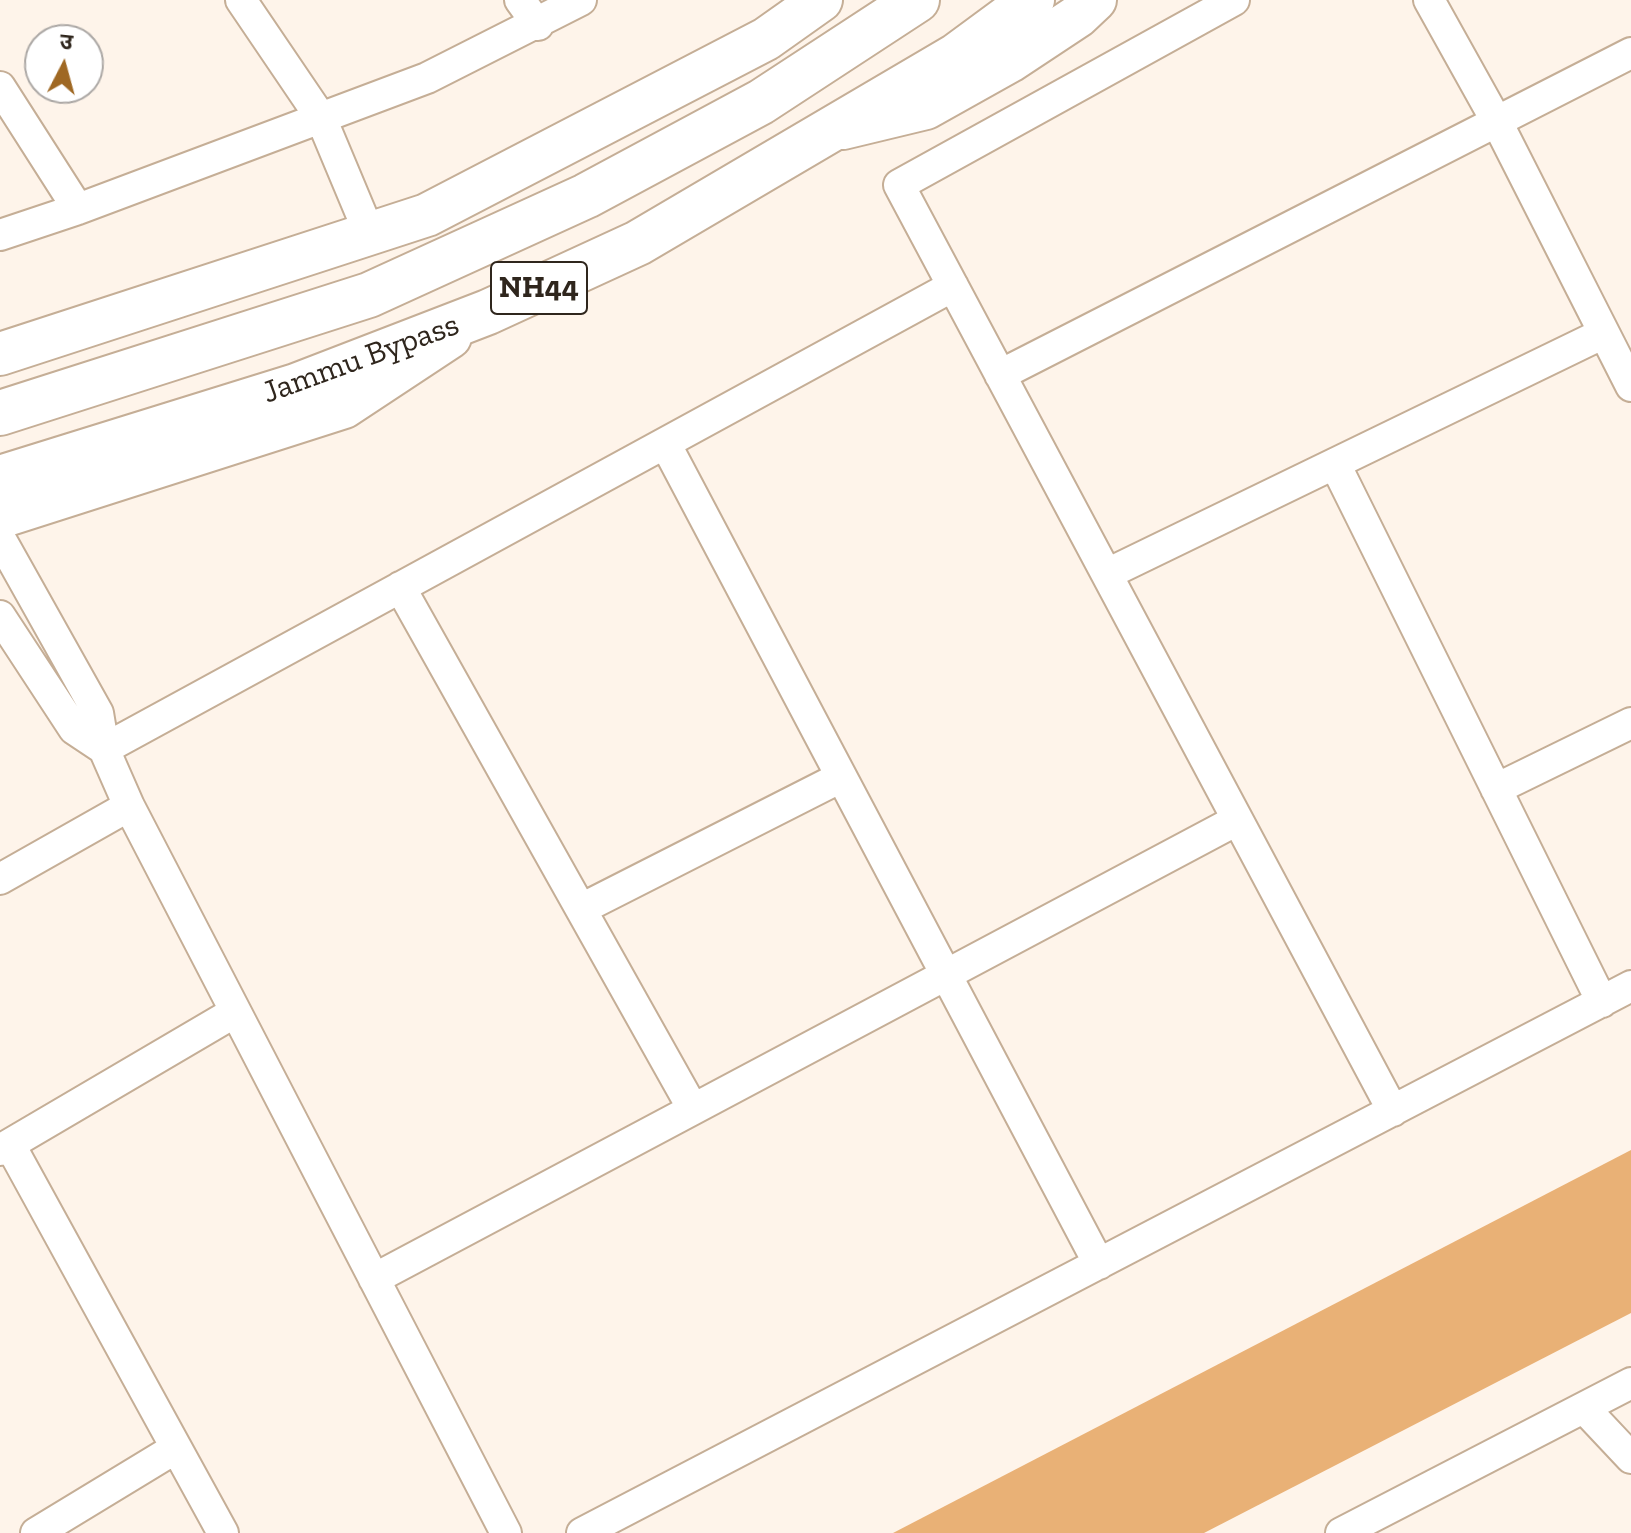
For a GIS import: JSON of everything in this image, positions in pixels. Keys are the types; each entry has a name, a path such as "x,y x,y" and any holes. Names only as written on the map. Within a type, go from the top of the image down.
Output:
{"highway":[{"name":"Jammu Bypass","path":"0,413 369,295 586,196 761,102 917,0"},
{"name":"Jammu Bypass","path":"0,478 296,386 488,312 638,243 956,56 1032,0"}],"street":[{"path":"241,0 321,118 370,235"},
{"path":"520,0 538,25"},
{"path":"0,235 78,209 427,78 538,25 581,0"},
{"path":"0,354 427,215 766,39 821,0"},
{"path":"833,131 926,108 1010,61 1078,16 1095,0"},
{"path":"1234,0 899,185 1393,1111"},
{"path":"1429,0 1497,122 1631,386"},
{"path":"1000,375 1631,53"},
{"path":"0,87 78,209"},
{"path":"104,749 953,286"},
{"path":"0,517 344,407 488,312"},
{"path":"1107,574 1604,333"},
{"path":"665,443 1099,1264"},
{"path":"1335,464 1602,1002"},
{"path":"0,538 98,713 104,749 129,806 506,1533"},
{"path":"400,587 693,1109"},
{"path":"0,616 74,729 104,749"},
{"path":"1496,789 1631,723"},
{"path":"581,909 841,777"},
{"path":"0,879 129,806"},
{"path":"374,1279 1237,820"},
{"path":"582,1533 1631,986"},
{"path":"223,1533 5,1148 235,1012"},
{"path":"1341,1533 1631,1383"},
{"path":"1584,1408 1631,1458"},
{"path":"36,1533 176,1448"}],"shaded area":[{"path":"1631,1150 1631,1313 1204,1533 893,1533"}]}
